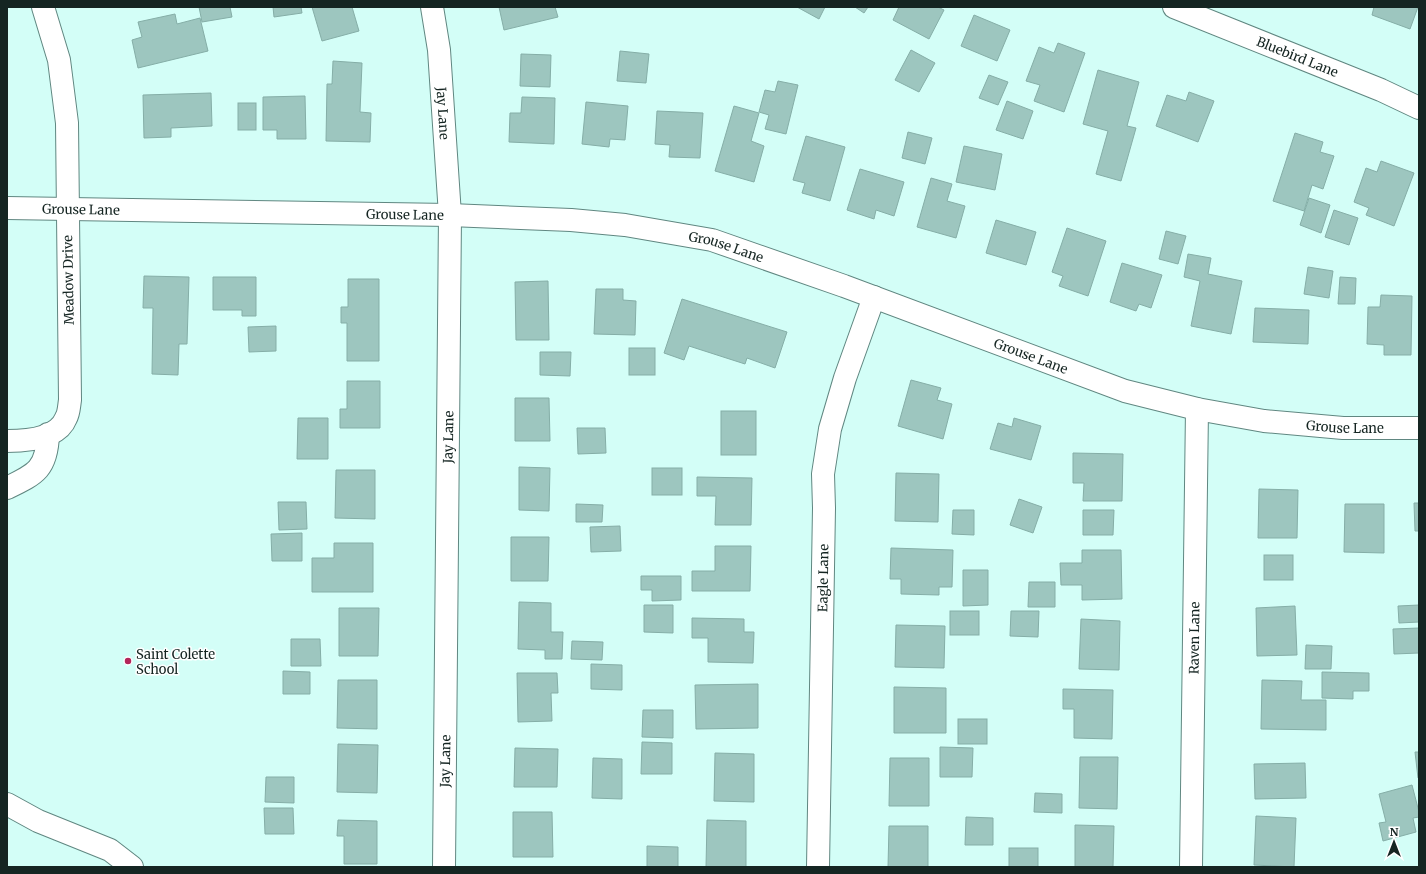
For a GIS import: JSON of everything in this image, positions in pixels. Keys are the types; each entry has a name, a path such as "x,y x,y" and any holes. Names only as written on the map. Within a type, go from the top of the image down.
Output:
{"street":[{"name":"Meadow Drive","path":"43,7 59,60 67,123 70,400 66,419 52,433"},
{"name":"Jay Lane","path":"432,7 439,50 450,215 444,867"},
{"name":"Bluebird Lane","path":"1174,7 1381,90 1419,108"},
{"name":"Grouse Lane","path":"7,208 450,215 563,220 625,225 712,240 874,297 1125,391 1197,409 1264,421 1343,428 1419,428"},
{"name":"Eagle Lane","path":"818,867 824,508 823,474 830,429 845,378 874,297"},
{"name":"Raven Lane","path":"1191,867 1197,409"},
{"path":"7,441 21,441 39,438 52,433"},
{"path":"7,488 34,474 42,464 52,433"},
{"path":"7,804 38,821 110,850 132,867"}],"building":[{"path":"199,7 230,7 232,17 202,22"},
{"path":"273,7 301,7 302,13 274,17"},
{"path":"312,7 352,7 359,31 322,41"},
{"path":"499,7 555,7 558,17 504,30"},
{"path":"797,7 825,7 819,19"},
{"path":"855,7 868,7 864,13"},
{"path":"899,7 938,7 944,10 929,39 893,20"},
{"path":"1374,7 1418,7 1410,29 1372,15"},
{"path":"175,14 177,24 200,18 208,51 138,68 132,40 142,37 138,22"},
{"path":"974,15 1010,30 997,61 961,46"},
{"path":"1058,43 1085,53 1064,112 1034,101 1040,85 1026,81 1039,47 1054,53"},
{"path":"911,50 935,63 919,92 895,80"},
{"path":"620,51 649,54 646,83 617,81"},
{"path":"521,54 551,55 550,87 520,86"},
{"path":"333,61 362,63 360,112 371,113 370,142 326,141 327,84 332,84"},
{"path":"1098,70 1139,82 1127,126 1136,128 1121,181 1096,174 1108,131 1083,124"},
{"path":"989,75 1008,82 998,105 979,98"},
{"path":"778,81 798,85 786,134 765,129 769,115 759,112 765,90 775,92"},
{"path":"1189,92 1214,101 1198,142 1156,126 1167,95 1186,101"},
{"path":"211,93 212,126 171,128 171,137 144,138 143,95"},
{"path":"305,96 306,139 277,139 277,130 263,130 263,97"},
{"path":"522,97 555,98 554,144 509,142 510,113 521,113"},
{"path":"1007,101 1033,111 1023,139 996,130"},
{"path":"586,102 628,106 625,140 610,139 609,147 582,144"},
{"path":"238,103 256,103 256,130 238,130"},
{"path":"734,106 759,113 751,141 764,146 754,182 715,171"},
{"path":"657,111 703,113 700,158 669,157 670,145 655,144"},
{"path":"908,132 932,138 925,164 902,158"},
{"path":"1295,133 1323,142 1320,152 1334,156 1323,189 1312,185 1304,211 1273,201"},
{"path":"806,136 845,147 830,201 802,193 805,183 793,180"},
{"path":"964,146 1002,154 995,190 956,182"},
{"path":"1381,161 1414,173 1394,226 1366,215 1369,208 1354,202 1366,168 1377,172"},
{"path":"860,169 904,182 894,216 876,210 874,219 847,210"},
{"path":"931,178 952,184 947,201 965,206 956,238 917,227"},
{"path":"1309,198 1330,205 1321,233 1300,225"},
{"path":"1334,210 1358,218 1349,245 1325,237"},
{"path":"996,220 1036,232 1026,265 986,253"},
{"path":"1067,228 1106,241 1088,296 1059,286 1063,276 1052,272"},
{"path":"1166,231 1186,236 1178,264 1159,259"},
{"path":"1188,254 1211,258 1208,274 1242,281 1231,334 1191,326 1200,281 1184,277"},
{"path":"1122,263 1162,275 1151,308 1139,304 1136,311 1110,302"},
{"path":"1308,267 1333,271 1329,298 1304,294"},
{"path":"144,276 189,277 187,344 179,344 178,375 152,374 153,308 143,308"},
{"path":"213,277 256,277 256,316 242,316 242,310 213,310"},
{"path":"1340,277 1356,278 1355,304 1338,304"},
{"path":"348,279 379,279 379,361 347,361 347,323 341,323 341,307 348,307"},
{"path":"548,281 549,340 516,340 515,282"},
{"path":"596,289 623,289 623,300 636,301 635,335 594,334"},
{"path":"1381,295 1412,296 1411,355 1384,355 1384,345 1367,344 1368,307 1380,307"},
{"path":"682,299 787,332 775,368 747,358 745,364 689,346 684,360 664,353"},
{"path":"1255,308 1309,310 1308,344 1253,342"},
{"path":"276,326 276,351 249,352 248,327"},
{"path":"629,348 655,348 655,375 629,375"},
{"path":"540,352 571,352 570,376 540,375"},
{"path":"911,380 941,388 937,400 952,404 943,439 898,426"},
{"path":"347,381 380,381 380,428 340,428 340,409 347,409"},
{"path":"515,398 549,398 550,441 515,441"},
{"path":"721,411 756,411 756,455 721,455"},
{"path":"298,418 328,418 328,459 297,459"},
{"path":"1014,418 1041,426 1031,460 990,449 998,423 1012,427"},
{"path":"577,428 605,428 606,453 578,454"},
{"path":"1073,453 1123,454 1122,501 1083,501 1084,483 1073,483"},
{"path":"519,467 550,468 549,511 519,510"},
{"path":"652,468 682,468 682,495 652,495"},
{"path":"336,470 375,470 375,519 335,518"},
{"path":"896,473 939,474 938,522 895,521"},
{"path":"697,477 752,478 751,525 715,525 716,496 697,496"},
{"path":"1259,489 1298,490 1297,538 1258,538"},
{"path":"1019,499 1042,507 1033,533 1010,525"},
{"path":"278,502 306,502 307,529 279,530"},
{"path":"1414,503 1419,503 1419,531 1415,531"},
{"path":"576,504 603,505 602,522 576,522"},
{"path":"1345,504 1384,504 1384,553 1344,552"},
{"path":"953,510 974,510 974,535 952,534"},
{"path":"1083,510 1114,510 1113,535 1083,535"},
{"path":"620,526 621,551 591,552 590,527"},
{"path":"302,533 302,561 272,561 271,534"},
{"path":"511,537 549,537 548,581 511,581"},
{"path":"334,543 373,543 373,592 312,592 312,558 334,558"},
{"path":"715,546 751,546 750,591 692,591 692,571 715,571"},
{"path":"891,548 953,550 952,587 939,587 939,595 901,594 901,579 890,579"},
{"path":"1082,550 1121,550 1122,599 1082,600 1082,585 1061,585 1060,563 1082,563"},
{"path":"1264,555 1293,555 1293,580 1264,580"},
{"path":"963,570 988,570 988,605 963,606"},
{"path":"641,576 681,576 681,600 652,601 652,590 641,590"},
{"path":"1029,582 1055,582 1055,607 1028,607"},
{"path":"519,602 551,603 551,632 563,632 562,659 545,659 545,650 518,649"},
{"path":"644,605 673,605 673,633 644,632"},
{"path":"1419,605 1419,622 1399,623 1398,606"},
{"path":"1295,606 1297,655 1257,656 1256,608"},
{"path":"339,608 379,608 378,656 339,656"},
{"path":"950,611 979,611 979,635 950,635"},
{"path":"1011,611 1039,611 1038,637 1010,636"},
{"path":"692,618 744,619 744,632 754,632 753,663 708,662 708,638 692,638"},
{"path":"1081,619 1120,621 1119,670 1079,669"},
{"path":"896,625 945,626 944,668 895,667"},
{"path":"1419,628 1419,653 1394,654 1393,629"},
{"path":"291,639 320,639 321,666 291,666"},
{"path":"572,641 603,642 602,660 571,659"},
{"path":"1306,645 1332,646 1331,669 1305,669"},
{"path":"591,664 622,665 622,690 591,689"},
{"path":"283,671 310,672 310,694 283,694"},
{"path":"1322,672 1369,673 1369,691 1353,691 1353,699 1322,698"},
{"path":"517,673 557,673 558,693 551,693 552,721 518,722"},
{"path":"338,680 377,680 377,729 337,728"},
{"path":"1262,680 1302,681 1301,700 1326,700 1326,730 1261,729"},
{"path":"758,684 758,728 696,729 695,685"},
{"path":"894,687 946,688 946,733 894,733"},
{"path":"1063,689 1113,690 1112,739 1074,738 1074,709 1063,709"},
{"path":"643,710 673,710 673,738 642,737"},
{"path":"958,719 987,719 987,744 958,744"},
{"path":"642,742 672,743 672,774 641,774"},
{"path":"338,744 378,745 377,793 337,792"},
{"path":"940,747 973,748 972,777 940,777"},
{"path":"515,748 558,749 557,787 514,787"},
{"path":"1415,752 1419,752 1419,778 1418,778"},
{"path":"715,753 754,754 754,802 714,801"},
{"path":"1080,757 1118,757 1117,809 1079,808"},
{"path":"593,758 622,759 622,799 592,798"},
{"path":"890,758 929,758 929,806 889,806"},
{"path":"1305,763 1306,798 1255,799 1254,764"},
{"path":"266,777 294,777 294,803 265,802"},
{"path":"1412,785 1419,812 1419,817 1413,818 1416,832 1383,841 1379,823 1386,822 1379,794"},
{"path":"1035,793 1062,794 1062,813 1034,812"},
{"path":"264,808 293,808 294,834 265,834"},
{"path":"513,812 552,812 553,857 513,857"},
{"path":"1256,816 1296,818 1294,867 1254,865"},
{"path":"966,817 993,818 993,845 965,845"},
{"path":"338,820 377,821 377,864 344,864 344,836 337,836"},
{"path":"707,820 746,821 746,867 706,867"},
{"path":"1075,825 1114,826 1113,867 1075,867"},
{"path":"889,826 928,826 928,867 888,867"},
{"path":"647,846 678,847 678,867 647,867"},
{"path":"1009,848 1038,848 1038,867 1009,867"}],"place":[{"name":"Saint Colette School","path":"128,661"}]}
